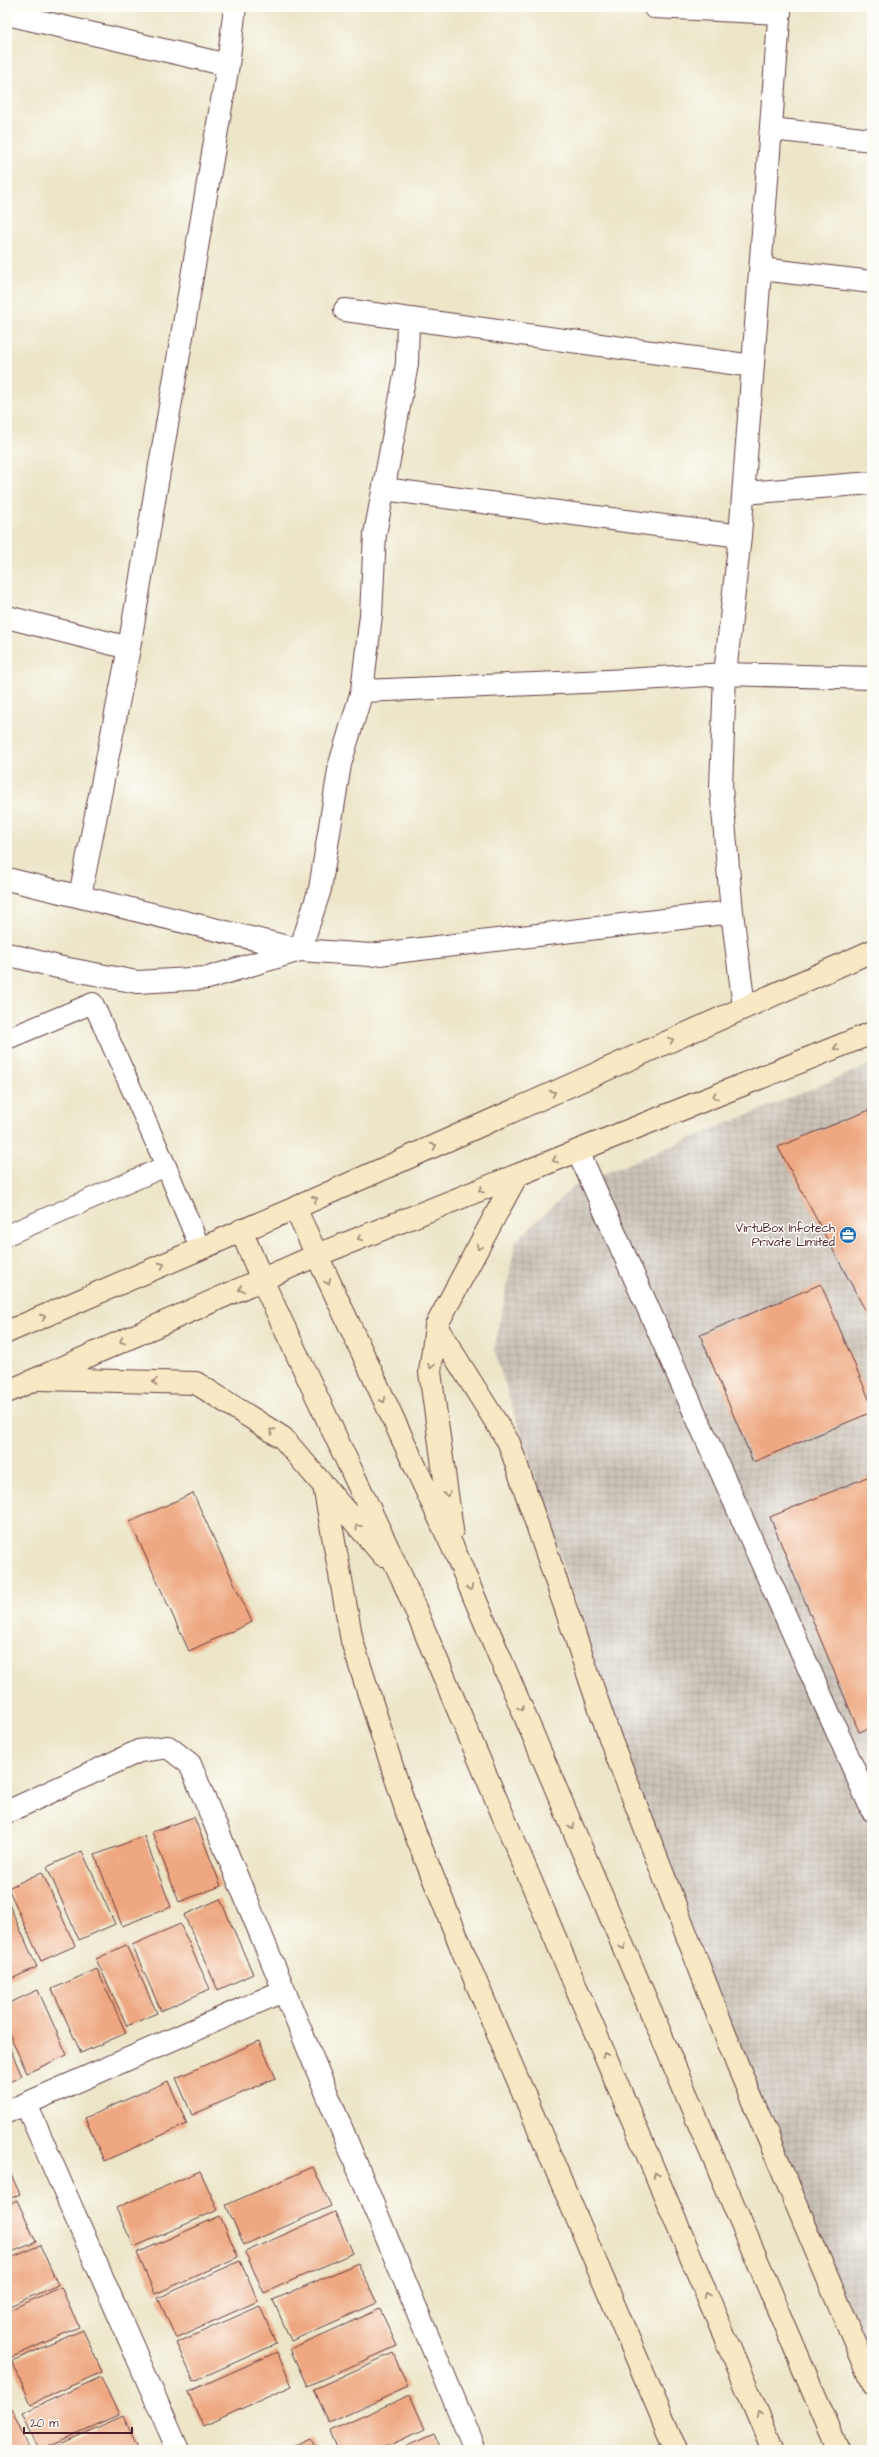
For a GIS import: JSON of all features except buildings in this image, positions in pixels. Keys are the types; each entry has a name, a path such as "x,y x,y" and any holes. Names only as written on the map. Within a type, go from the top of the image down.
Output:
{"street":[{"path":"80,896 129,648 228,65 235,7"},
{"path":"654,7 780,10 744,493 725,674 721,788 732,912 744,1007"},
{"path":"7,14 228,65"},
{"path":"772,129 872,140"},
{"path":"761,269 872,282"},
{"path":"345,310 753,366"},
{"path":"300,950 320,889 340,764 362,691 371,615 375,534 407,364 408,319"},
{"path":"744,493 872,483"},
{"path":"384,489 740,536"},
{"path":"7,617 129,648"},
{"path":"362,691 608,681 725,674 872,678"},
{"path":"7,879 300,950 370,955 732,912"},
{"path":"7,954 58,967 137,982 208,978 300,950"},
{"path":"7,1332 295,1208 872,951"},
{"path":"7,1392 315,1256 872,1033"},
{"path":"578,1151 872,1810"},
{"path":"455,1552 430,1372 436,1326 517,1175"},
{"path":"295,1208 315,1256 455,1552 838,2450"},
{"path":"241,1230 262,1280 402,1578 773,2450"},
{"path":"436,1326 509,1443 614,1748 737,2064 872,2383"},
{"path":"35,1379 196,1383 283,1438 402,1578"},
{"path":"324,1486 352,1641 407,1813 464,1954 676,2450"},
{"path":"7,1812 139,1751 168,1747 190,1764 283,1991 475,2450"},
{"path":"178,2450 17,2108 283,1991"}],"lane":[{"path":"7,1039 93,1003 166,1166 200,1248"},
{"path":"7,1235 166,1166"}],"shaded area":[{"path":"872,1064 872,2374 691,1965 494,1350 516,1241 574,1186"}],"place":[{"name":"VirtuBox Infotech Private Limited","path":"848,1235"}]}
